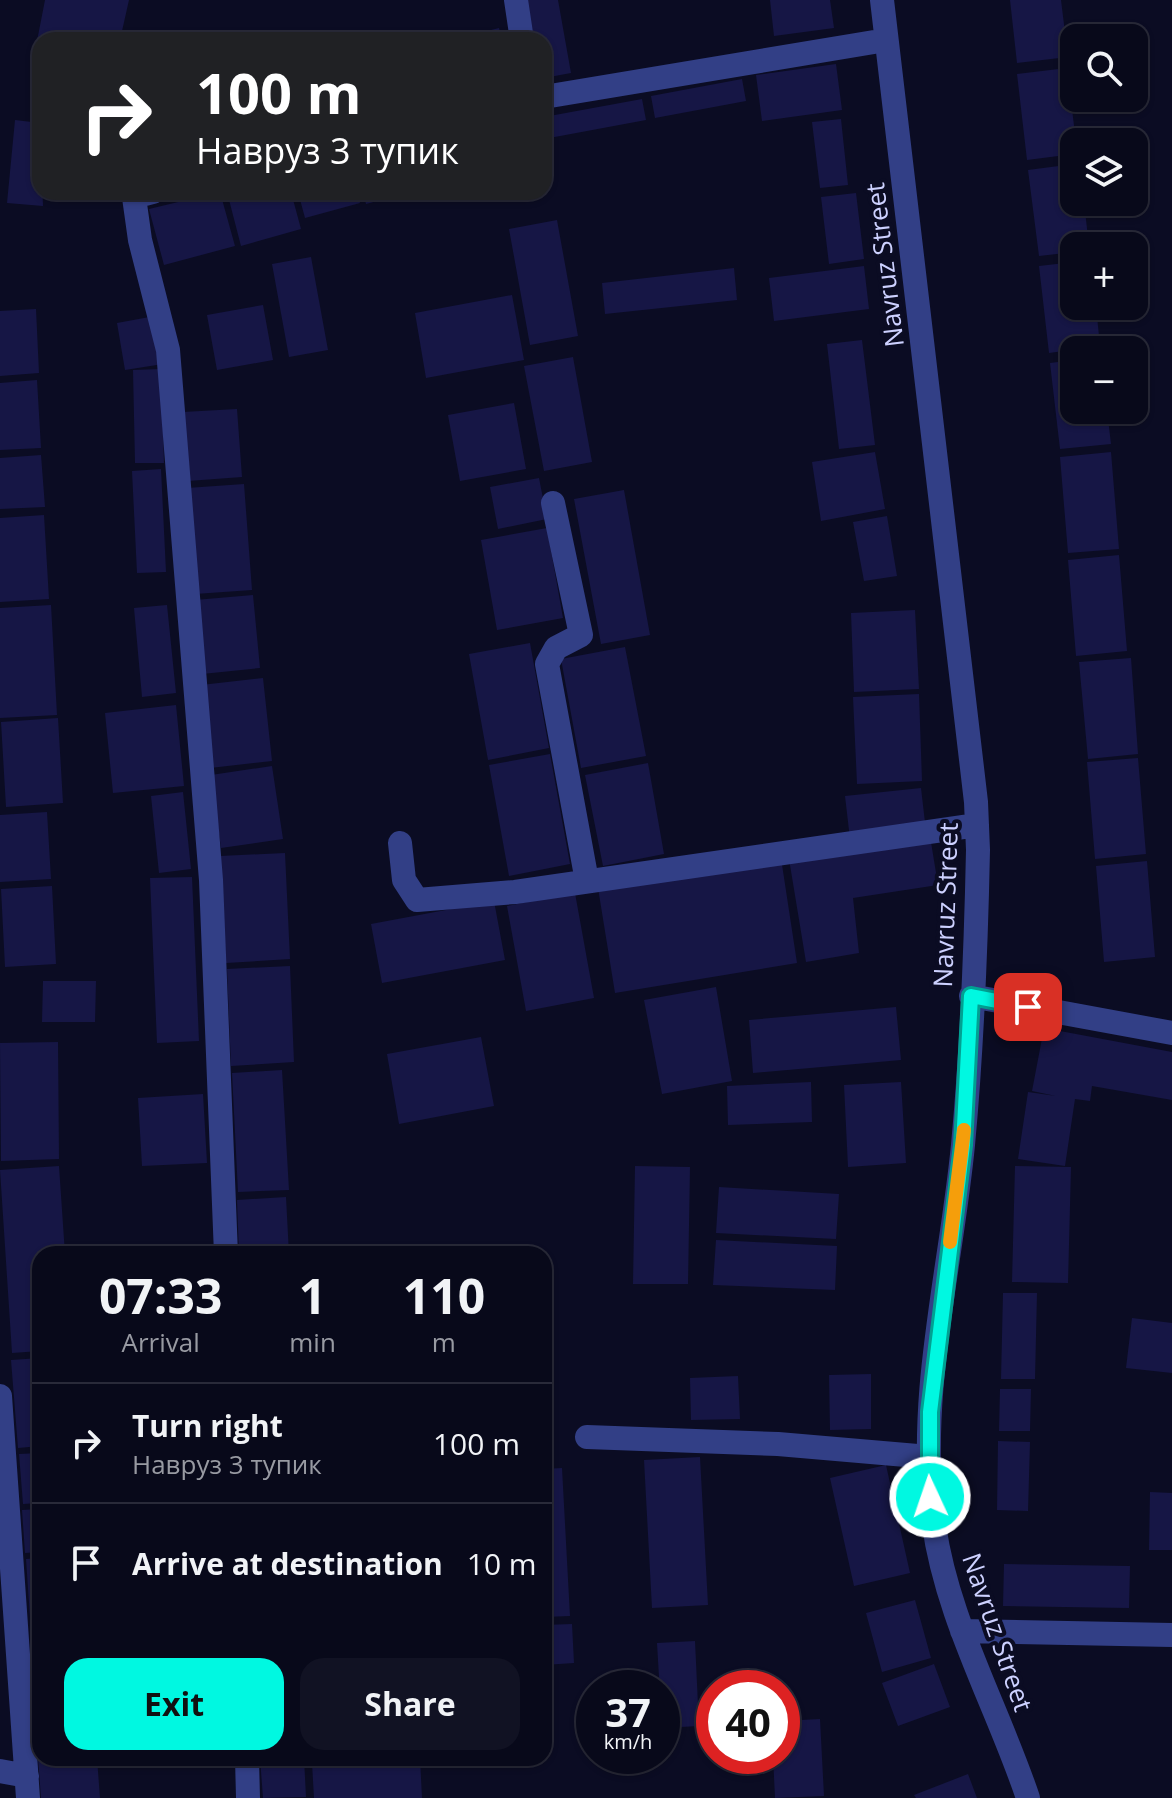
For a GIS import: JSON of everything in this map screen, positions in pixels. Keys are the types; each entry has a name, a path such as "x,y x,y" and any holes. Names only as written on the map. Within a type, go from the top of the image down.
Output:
{"street":[{"path":"516,0 521,32"},
{"name":"Navruz Street","path":"882,0 977,825 977,899 963,1145 935,1358 929,1457 933,1522 962,1631 1028,1798"},
{"path":"552,96 886,40"},
{"path":"134,200 140,240 168,350 211,880 226,1246"},
{"path":"553,503 581,635 556,648 547,664 587,881"},
{"path":"400,843 404,880 417,900 587,881 977,825"},
{"path":"971,996 1172,1033"},
{"path":"0,1396 4,1512 28,1787"},
{"path":"587,1437 778,1444 929,1457"},
{"path":"962,1631 1172,1635"},
{"path":"247,1766 248,1798"},
{"path":"0,1771 28,1787"}],"building":[{"path":"45,0 129,0 122,32 39,32"},
{"path":"524,0 558,0 571,73 552,77 552,32 530,32"},
{"path":"770,0 830,0 834,28 774,36"},
{"path":"1010,0 1061,0 1064,24 1060,24 1060,58 1017,63"},
{"path":"836,64 842,110 762,121 756,75"},
{"path":"1060,69 1060,112 1072,112 1074,128 1060,128 1060,156 1027,160 1017,74"},
{"path":"742,79 746,101 655,118 651,96"},
{"path":"642,99 646,120 552,138 552,116"},
{"path":"841,119 848,185 820,188 812,122"},
{"path":"15,120 32,122 32,200 43,200 43,206 7,203"},
{"path":"1060,166 1060,216 1086,216 1087,232 1060,232 1060,254 1039,256 1028,170"},
{"path":"856,193 864,259 829,264 821,197"},
{"path":"187,200 222,200 235,246 164,265 149,209"},
{"path":"229,200 293,200 301,229 241,246"},
{"path":"300,200 359,200 360,203 305,218"},
{"path":"557,220 578,336 530,345 509,229"},
{"path":"311,257 328,350 289,357 272,264"},
{"path":"1060,264 1060,320 1097,320 1099,336 1060,336 1060,351 1049,353 1039,266"},
{"path":"864,266 869,309 774,321 769,278"},
{"path":"734,268 737,300 605,314 602,283"},
{"path":"512,295 524,360 426,378 415,313"},
{"path":"263,305 273,360 217,370 207,315"},
{"path":"36,309 39,373 0,376 0,311"},
{"path":"155,316 163,364 125,370 117,323"},
{"path":"862,340 875,445 839,449 827,344"},
{"path":"573,357 592,462 544,471 524,366"},
{"path":"1060,362 1060,424 1109,424 1111,444 1060,449 1050,363"},
{"path":"161,369 164,463 135,463 133,370"},
{"path":"37,380 41,448 0,450 0,383"},
{"path":"514,403 526,469 460,481 448,415"},
{"path":"237,409 242,477 188,481 183,412"},
{"path":"875,452 885,509 821,521 812,462"},
{"path":"1111,452 1119,549 1068,553 1060,457"},
{"path":"41,455 45,507 0,509 0,458"},
{"path":"161,469 166,572 137,573 132,471"},
{"path":"539,478 547,519 498,529 490,487"},
{"path":"244,484 252,590 195,594 187,488"},
{"path":"624,490 650,635 601,644 574,499"},
{"path":"44,515 49,599 0,602 0,518"},
{"path":"887,516 897,576 864,581 853,522"},
{"path":"547,528 563,618 497,630 481,540"},
{"path":"1119,555 1127,651 1076,656 1068,560"},
{"path":"253,595 260,668 202,674 195,600"},
{"path":"51,605 57,715 0,718 0,608"},
{"path":"167,605 176,693 142,697 134,608"},
{"path":"915,610 919,689 854,692 851,613"},
{"path":"530,643 549,748 488,760 469,654"},
{"path":"625,647 646,756 581,768 561,659"},
{"path":"1131,658 1138,754 1088,759 1079,662"},
{"path":"263,678 272,761 210,768 201,685"},
{"path":"919,694 922,781 857,784 853,697"},
{"path":"176,705 184,786 113,793 105,713"},
{"path":"58,718 63,803 6,807 1,722"},
{"path":"550,754 570,864 509,876 489,765"},
{"path":"1138,758 1146,854 1095,859 1087,762"},
{"path":"648,763 664,854 603,866 585,775"},
{"path":"272,766 283,839 221,848 211,775"},
{"path":"921,788 926,831 850,839 845,796"},
{"path":"183,792 191,869 159,873 151,796"},
{"path":"47,812 51,879 0,882 0,815"},
{"path":"930,836 938,885 853,898 859,953 806,962 789,859"},
{"path":"285,853 290,959 226,963 220,856"},
{"path":"781,858 797,963 615,993 598,888"},
{"path":"1147,861 1155,957 1104,962 1096,866"},
{"path":"192,877 199,1041 157,1043 150,878"},
{"path":"52,886 56,964 5,967 1,889"},
{"path":"575,893 594,998 526,1011 507,906"},
{"path":"494,901 505,960 382,983 371,924"},
{"path":"290,966 294,1062 231,1066 227,969"},
{"path":"43,981 96,981 95,1022 42,1022"},
{"path":"716,987 732,1081 662,1094 644,1000"},
{"path":"896,1007 901,1060 753,1073 749,1020"},
{"path":"1044,1028 1172,1052 1172,1100 1092,1086 1090,1101 1075,1099 1065,1166 1018,1159 1028,1092 1056,1096 1032,1091"},
{"path":"481,1037 494,1106 399,1124 387,1054"},
{"path":"58,1042 59,1159 1,1161 0,1043"},
{"path":"282,1070 289,1190 238,1192 232,1073"},
{"path":"811,1082 812,1122 728,1125 727,1086"},
{"path":"901,1082 906,1163 848,1167 844,1085"},
{"path":"203,1094 207,1163 142,1166 138,1098"},
{"path":"59,1166 64,1246 32,1246 32,1352 12,1353 0,1170"},
{"path":"635,1166 690,1167 688,1284 633,1284"},
{"path":"1015,1166 1071,1167 1068,1283 1012,1282"},
{"path":"719,1187 839,1194 836,1239 716,1233"},
{"path":"286,1197 289,1246 239,1246 237,1200"},
{"path":"716,1240 837,1246 835,1290 713,1285"},
{"path":"1003,1293 1037,1293 1035,1379 1001,1379"},
{"path":"1132,1318 1172,1323 1172,1373 1126,1368"},
{"path":"32,1359 32,1447 18,1448 11,1360"},
{"path":"871,1374 871,1429 830,1430 829,1375"},
{"path":"738,1376 740,1419 691,1420 690,1378"},
{"path":"1000,1389 1031,1389 1030,1431 999,1431"},
{"path":"998,1441 1030,1442 1028,1511 997,1510"},
{"path":"32,1453 32,1503 23,1504 19,1454"},
{"path":"700,1457 708,1605 652,1608 644,1460"},
{"path":"886,1465 910,1573 854,1586 830,1478"},
{"path":"562,1468 570,1616 552,1617 552,1469"},
{"path":"1150,1492 1172,1493 1172,1550 1149,1550"},
{"path":"32,1509 32,1553 25,1553 22,1510"},
{"path":"26,1559 32,1559 32,1632 31,1632"},
{"path":"1004,1564 1130,1566 1129,1608 1003,1606"},
{"path":"915,1600 931,1658 882,1672 866,1613"},
{"path":"572,1624 574,1663 552,1664 552,1625"},
{"path":"695,1641 696,1726 680,1727 680,1670 659,1670 657,1643"},
{"path":"934,1664 950,1707 898,1726 882,1683"},
{"path":"820,1719 824,1796 775,1798 774,1774 800,1774 800,1720"},
{"path":"39,1766 98,1766 100,1798 41,1798"},
{"path":"261,1766 304,1766 306,1797 263,1798"},
{"path":"312,1766 420,1766 422,1798 314,1798"},
{"path":"968,1774 977,1798 916,1798 914,1795"}],"slow traffic":[{"path":"950,1242 964,1130"}],"route":[{"path":"930,1497 930,1412 963,1145 971,996 1028,1007"}]}
